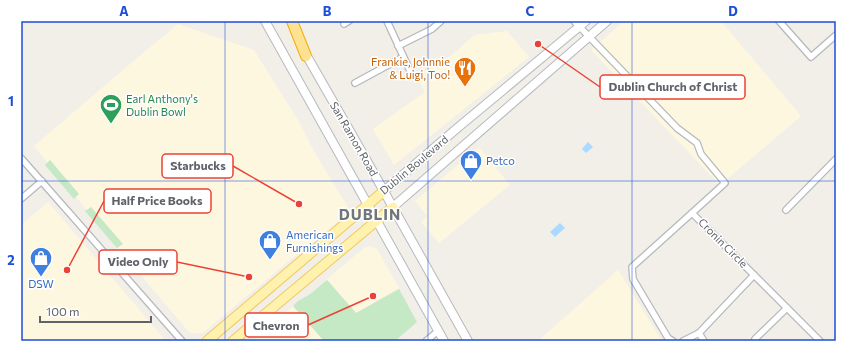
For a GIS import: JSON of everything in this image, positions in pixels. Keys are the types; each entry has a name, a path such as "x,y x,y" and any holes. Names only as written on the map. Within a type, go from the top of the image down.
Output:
{"highway":[{"path":"292,21 306,56"}],"main road":[{"name":"San Ramon Road","path":"265,21 444,341"},
{"name":"San Ramon Road","path":"286,21 468,341"},
{"name":"Dublin Boulevard","path":"207,341 270,289 576,24 586,21"},
{"name":"Dublin Boulevard","path":"233,341 393,207 606,21"}],"street":[{"path":"387,21 411,74"},
{"path":"398,46 432,29 441,21"},
{"path":"779,21 811,57 836,35"},
{"path":"576,24 677,128 697,143 701,154 725,183 692,213"},
{"path":"355,83 403,57"},
{"path":"21,158 182,341"},
{"path":"786,210 836,159"},
{"path":"21,199 42,181"},
{"name":"Cronin Circle","path":"673,341 668,338 633,279 632,267 692,213 820,341"},
{"path":"683,341 699,333 754,276"},
{"path":"755,339 787,308"},
{"path":"426,341 438,331"},
{"path":"699,333 704,341"}],"shaded area":[{"path":"624,21 721,21 801,116 720,185 591,50"},
{"path":"178,24 254,50 298,120 316,155 349,209 329,230 290,260 204,332 197,334 189,332 34,146"},
{"path":"507,31 529,57 394,165 373,129 425,92 415,76 451,56 474,35"},
{"path":"479,147 510,185 439,243 421,222 427,216 415,201"},
{"path":"48,202 166,341 21,341 21,225"},
{"path":"371,246 377,249 399,288 356,313 327,279 365,247"},
{"path":"618,270 662,341 538,341"},
{"path":"293,306 324,341 253,341"}],"green space":[{"path":"50,160 79,194 74,199 45,165"},
{"path":"91,207 123,244 117,248 85,211"},
{"path":"327,280 356,313 399,289 417,322 395,341 324,341 293,306"}],"water":[{"path":"588,142 593,147 586,153 582,149"},
{"path":"560,223 565,228 555,237 550,232"}],"place":[{"name":"Dublin Church of Christ","path":"538,44"},
{"name":"Frankie, Johnnie & Luigi, Too!","path":"465,88"},
{"name":"Earl Anthony's Dublin Bowl","path":"111,124"},
{"name":"Petco","path":"471,180"},
{"name":"Starbucks","path":"299,204"},
{"name":"American Furnishings","path":"270,260"},
{"name":"Half Price Books","path":"67,270"},
{"name":"Video Only","path":"249,277"},
{"name":"DSW","path":"41,278"},
{"name":"Chevron","path":"373,296"}],"district":[{"name":"DUBLIN","path":"370,215"}]}
